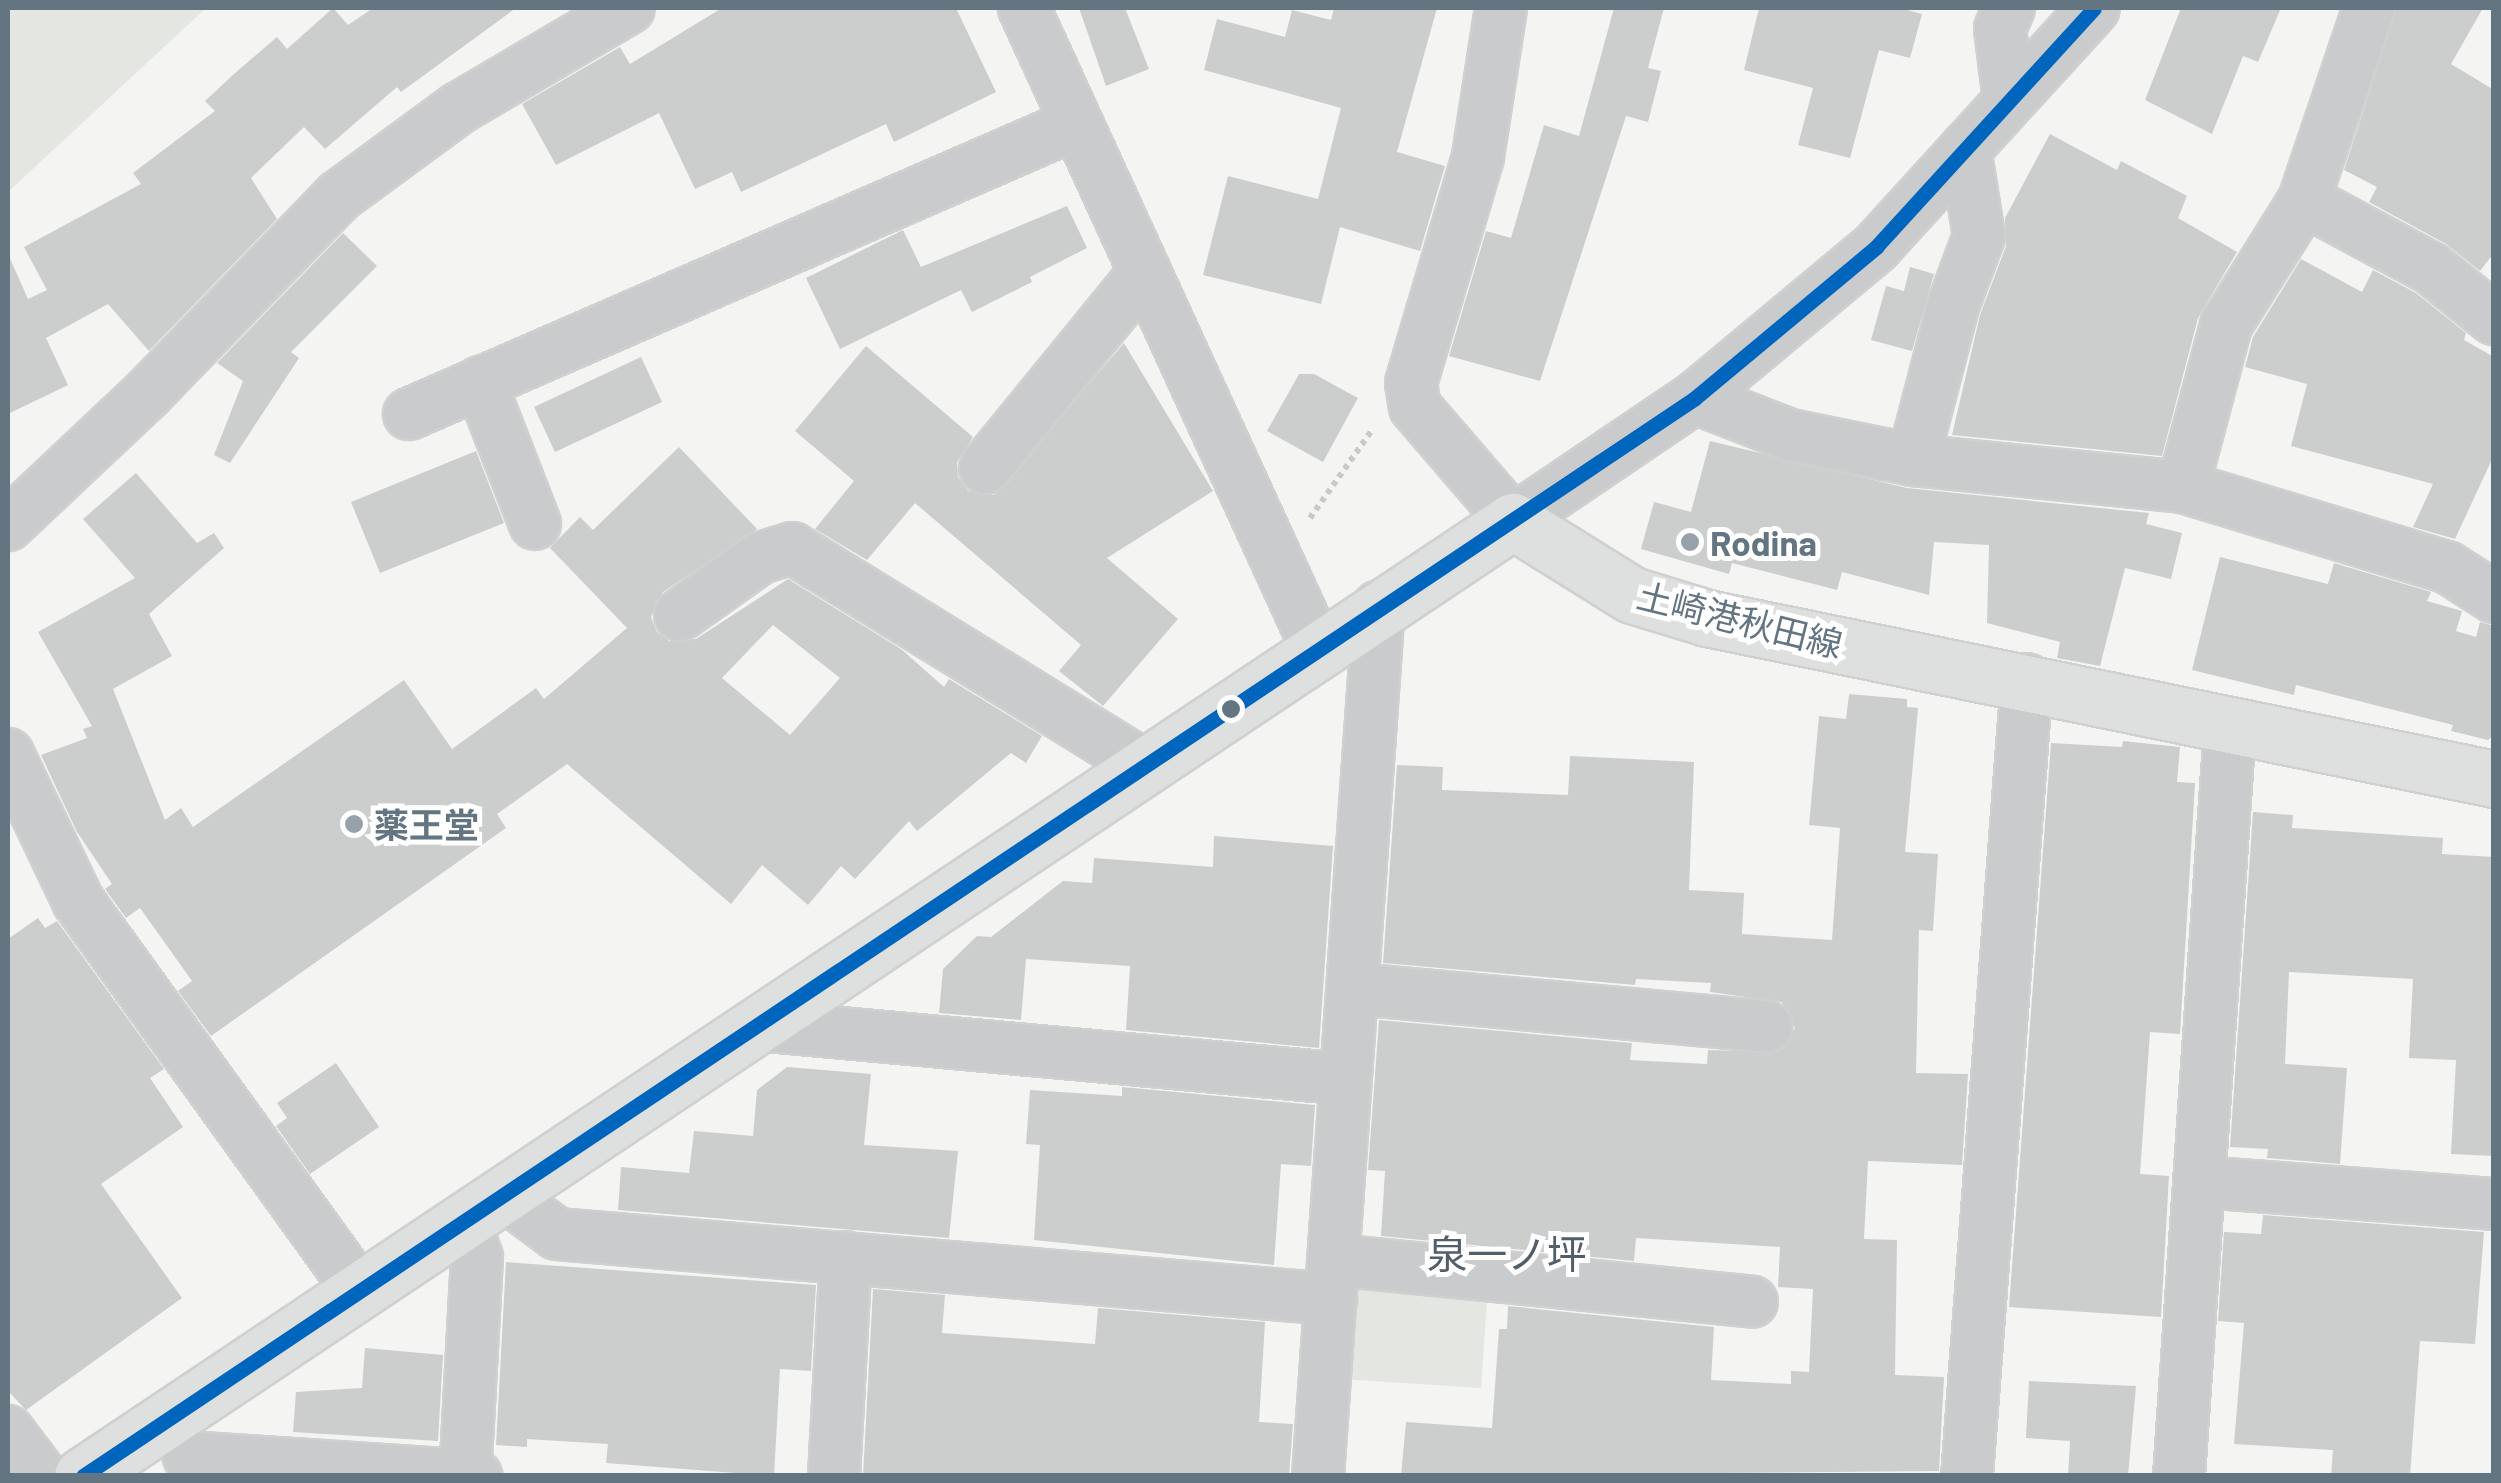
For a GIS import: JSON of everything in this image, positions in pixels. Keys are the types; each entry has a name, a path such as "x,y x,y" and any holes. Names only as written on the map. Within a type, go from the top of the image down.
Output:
{"main road":[{"path":"82,1476 187,1447 358,1289 1379,606 1513,521"},
{"name":"土崎港秋田線","path":"1513,521 1632,595 1707,618 2028,679 2230,728 2494,779"}],"street":[{"path":"8,524 148,392 339,196 459,108 628,8"},
{"path":"1024,8 1272,560 1317,648"},
{"path":"1501,8 1478,157 1411,383 1416,407 1513,521 1695,398 1876,246 2094,8"},
{"path":"2009,8 2000,29 2009,100"},
{"path":"2183,487 2226,325 2304,200 2369,8"},
{"path":"409,414 1074,125"},
{"path":"1913,460 1953,306 1979,236 1966,149"},
{"path":"2304,200 2432,269 2494,319"},
{"path":"985,468 1145,272"},
{"path":"480,382 536,524"},
{"path":"1695,398 1790,434 1913,460 2183,487 2447,567 2494,597"},
{"path":"680,614 760,558 792,548 1145,766"},
{"path":"1318,1476 1356,989 1379,606"},
{"path":"1967,1476 2028,679"},
{"path":"2179,1476 2230,728"},
{"path":"8,754 78,901 358,1289"},
{"path":"1356,989 1766,1026"},
{"path":"756,1026 1346,1080"},
{"path":"2200,1182 2494,1204"},
{"path":"466,1475 483,1207 557,1234 846,1258 1752,1302"},
{"path":"834,1476 846,1258"},
{"path":"8,1431 42,1476"},
{"path":"187,1447 476,1476"}],"path":[{"path":"1272,560 1411,383"}],"shaded area":[{"path":"8,8 206,8 8,192"},
{"path":"1347,1278 1488,1288 1481,1388 1340,1379"}],"building":[{"path":"333,8 348,25 373,8 516,8 401,92 397,87 325,149 304,127 251,178 277,219 149,351 108,304 46,338 68,385 8,414 8,254 28,299 47,290 24,247 141,184 133,173 215,111 205,101 235,73 277,37 287,49"},
{"path":"722,8 956,8 996,92 894,142 886,124 741,192 732,172 695,189 659,113 556,165 522,104 620,47 630,64"},
{"path":"1079,8 1125,8 1149,69 1106,86"},
{"path":"1334,8 1437,8 1397,152 1445,166 1420,251 1340,227 1321,304 1203,275 1228,176 1318,199 1341,108 1204,70 1217,19 1285,37 1292,10 1331,20"},
{"path":"1614,8 1664,8 1648,68 1661,71 1648,122 1626,116 1540,381 1449,356 1486,231 1511,238 1544,125 1579,136"},
{"path":"1759,8 1900,8 1922,14 1910,58 1879,50 1850,158 1798,145 1813,88 1744,70"},
{"path":"2181,8 2281,8 2258,62 2243,56 2212,134 2145,100"},
{"path":"2397,8 2483,8 2451,64 2494,90 2494,253 2480,271 2446,244 2369,202 2377,187 2344,170"},
{"path":"2050,134 2117,170 2121,161 2187,196 2178,218 2237,252 2198,318 2162,456 1952,435 1980,315 2006,246 2005,218"},
{"path":"1067,206 1087,248 972,312 961,290 840,349 806,278 903,230 921,267"},
{"path":"343,233 377,266 291,352 299,358 230,463 214,455 243,381 217,363"},
{"path":"2301,259 2362,292 2373,270 2416,293 2466,333 2464,340 2494,357 2494,455 2455,539 2413,527 2433,484 2291,446 2307,384 2245,367 2253,337"},
{"path":"1910,267 1934,274 1912,351 1871,340 1886,286 1904,291"},
{"path":"1124,343 1213,491 1107,558 1178,619 1103,706 1059,671 1081,645 915,503 867,560 815,529 854,481 795,431 866,346 973,437 957,462 958,477 968,491 994,495"},
{"path":"641,357 662,402 555,452 534,407"},
{"path":"1299,374 1314,374 1358,398 1323,462 1267,431"},
{"path":"1710,441 1907,488 2149,513 2146,524 2182,533 2171,579 2125,568 2100,666 2057,658 2060,642 1987,623 1989,545 1934,542 1929,595 1842,572 1837,590 1732,563 1729,574 1641,549 1654,502 1691,512"},
{"path":"679,447 757,529 663,592 651,617 657,632 669,641 696,639 788,579 901,649 944,687 949,679 1042,736 1026,763 1011,753 917,831 909,821 855,879 841,866 808,905 762,865 731,904 567,764 497,814 506,828 211,1036 178,991 192,981 140,908 126,918 105,889 112,884 77,832 41,755 87,738 83,729 92,726 38,632 135,578 83,519 136,473 197,543 214,533 224,548 149,614 172,656 113,689 165,820 181,808 193,827 404,680 452,749 536,688 544,699 627,628 550,548 580,517 593,530","holes":["773,625 840,678 790,735 722,678"]},
{"path":"476,451 504,523 380,573 351,502"},
{"path":"2220,557 2328,584 2334,563 2431,592 2427,601 2462,611 2456,631 2476,637 2480,622 2494,626 2494,735 2488,740 2451,731 2453,725 2296,685 2294,695 2192,670"},
{"path":"1849,694 1907,699 1907,707 1918,708 1905,852 1938,854 1933,931 1919,930 1916,1073 1968,1074 1962,1165 1868,1161 1864,1239 1897,1240 1895,1375 1944,1377 1939,1471 1401,1476 1406,1422 1492,1428 1499,1329 1507,1329 1508,1306 1714,1327 1711,1380 1791,1384 1791,1371 1809,1372 1813,1289 1778,1287 1780,1247 1636,1238 1634,1261 1381,1236 1385,1171 1368,1170 1379,1020 1632,1043 1630,1060 1707,1064 1708,1050 1777,1052 1795,1028 1782,1002 1710,992 1711,983 1636,979 1635,985 1383,963 1397,765 1443,767 1442,790 1568,795 1570,756 1694,762 1689,890 1744,893 1742,934 1832,940 1840,828 1809,825 1819,716 1846,719"},
{"path":"2123,741 2180,747 2177,782 2195,783 2180,1034 2150,1032 2140,1174 2169,1176 2161,1317 2009,1307 2051,743 2122,747"},
{"path":"2253,812 2293,815 2292,828 2443,838 2442,854 2494,857 2494,1156 2451,1154 2456,1060 2409,1058 2413,979 2289,972 2285,1064 2347,1068 2340,1164 2267,1158 2268,1149 2230,1147"},
{"path":"1214,836 1333,846 1319,1048 1126,1030 1130,966 1026,959 1021,1020 939,1013 943,969 977,936 991,937 1063,881 1092,883 1094,858 1213,867"},
{"path":"38,918 45,928 57,921 164,1069 150,1078 183,1127 101,1184 182,1298 26,1410 8,1391 8,939"},
{"path":"336,1063 379,1127 310,1174 276,1126 287,1118 277,1103"},
{"path":"787,1067 871,1074 864,1145 958,1151 949,1238 618,1210 621,1167 689,1173 694,1131 753,1136 757,1090"},
{"path":"1122,1087 1315,1105 1311,1166 1281,1164 1274,1265 1034,1240 1040,1145 1026,1144 1030,1090 1122,1096"},
{"path":"2263,1215 2484,1232 2475,1344 2420,1341 2410,1476 2331,1476 2333,1450 2234,1444 2244,1323 2218,1321 2224,1232 2261,1234"},
{"path":"506,1262 816,1285 811,1371 780,1369 774,1476 606,1463 608,1444 527,1439 527,1447 496,1445"},
{"path":"873,1289 945,1295 942,1333 1095,1344 1098,1308 1265,1322 1259,1422 1293,1424 1289,1476 863,1476"},
{"path":"365,1348 443,1355 438,1441 293,1432 296,1392 362,1388"},
{"path":"2029,1381 2136,1386 2128,1476 2068,1476 2070,1441 2026,1438"}],"transit line":[{"path":"83,1476 1695,398 1876,247 2094,8"}],"place":[{"name":"Rodina","path":"1690,542"},
{"name":"薬王堂","path":"354,824"}],"district":[{"name":"泉一ノ坪","path":"1507,1253"}]}
